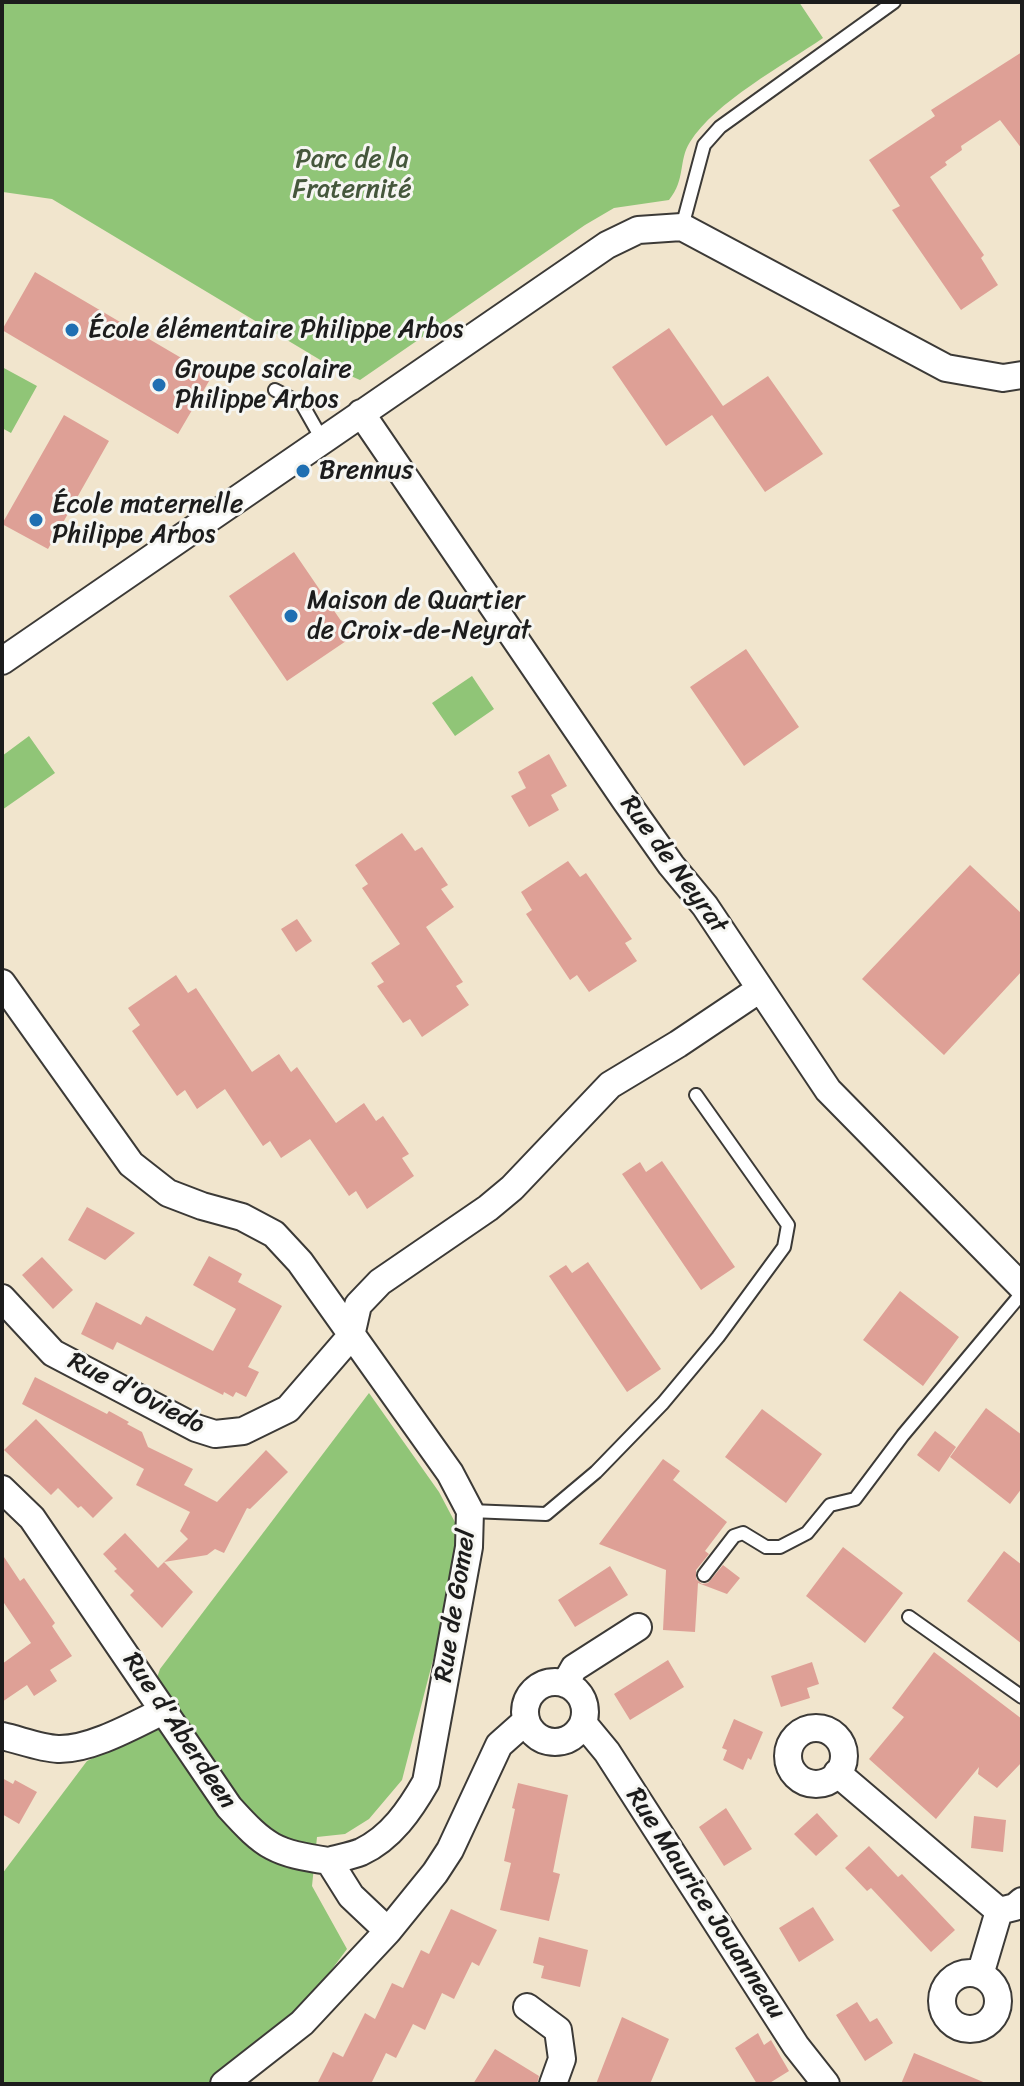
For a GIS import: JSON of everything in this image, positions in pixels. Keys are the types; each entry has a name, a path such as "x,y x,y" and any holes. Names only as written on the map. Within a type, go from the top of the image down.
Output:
{"street":[{"path":"2,661 607,245 638,230 682,227 946,368 1003,378 1022,375"},
{"name":"Rue de Neyrat","path":"361,413 625,800 671,865 705,906 828,1090 1022,1290"},
{"name":"Rue de Gomel","path":"2,983 131,1164 168,1193 242,1217 274,1234 300,1262 450,1473 470,1511 469,1547 426,1782 410,1810 394,1828 361,1852 329,1861"},
{"path":"351,1336 358,1305 380,1282 512,1188 610,1085 760,989"},
{"name":"Rue d'Oviedo","path":"2,1298 53,1353 196,1428 215,1434 243,1431 288,1409 351,1336"},
{"name":"Rue d'Aberdeen","path":"2,1489 32,1518 229,1807 256,1838 288,1855 329,1861"},
{"path":"565,1684 574,1668 638,1627"},
{"path":"553,1682 565,1684 574,1689 584,1704 583,1723 577,1732 559,1742 539,1738 526,1721 526,1703 536,1688 553,1682"},
{"path":"2,1736 58,1749 78,1746 124,1731 165,1710"},
{"path":"224,2084 302,2023 388,1931 450,1850 499,1745 526,1721"},
{"name":"Rue Maurice Jouanneau","path":"583,1723 607,1752 796,2046 826,2084"},
{"path":"837,1773 1011,1906 980,1975"},
{"path":"329,1861 351,1896 388,1931"},
{"path":"527,2007 558,2030 562,2059 553,2084"}],"lane":[{"path":"682,227 704,145 720,127 894,2"},
{"path":"275,390 302,404 323,441"},
{"path":"470,1511 546,1514 596,1472 663,1403 728,1326 784,1247 788,1225 696,1095"},
{"path":"704,1575 734,1536 743,1533 766,1547 780,1547 807,1533 830,1505 855,1499 903,1435 1022,1290"},
{"path":"909,1617 1022,1697"}],"green space":[{"name":"Parc de la Fraternité","path":"2,2 799,2 823,38 770,72 701,127 686,149 678,185 669,200 614,208 360,380 337,370 52,199 3,192"},
{"path":"2,367 37,386 11,433 2,428"},
{"path":"472,676 494,709 455,736 432,703"},
{"path":"29,736 55,773 2,810 2,756"},
{"path":"369,1393 439,1492 458,1528 458,1563 402,1780 369,1819 345,1834 317,1837 312,1886 347,1949 298,2015 212,2084 2,2084 2,1874 87,1761 137,1737 160,1669"}],"building":[{"path":"1022,52 1022,149 1000,120 961,146 962,150 945,162 947,165 930,177 984,255 981,258 998,285 961,310 892,210 900,206 869,160 935,116 931,110"},
{"path":"35,272 212,376 178,434 2,330"},
{"path":"669,328 723,406 768,376 823,454 765,492 712,415 666,446 612,367"},
{"path":"64,415 109,441 48,549 2,524"},
{"name":"Maison de Quartier de Croix-de-Neyrat","path":"294,552 352,637 287,681 229,596"},
{"path":"746,649 799,727 744,766 690,687"},
{"path":"549,754 567,786 551,795 559,810 529,827 511,796 526,788 518,772"},
{"path":"402,833 415,851 422,847 448,885 441,889 454,907 426,927 463,982 456,986 469,1005 422,1037 410,1019 403,1023 377,986 384,982 371,963 400,944 362,888 368,884 355,865"},
{"path":"568,861 580,877 586,873 632,939 625,943 637,961 589,992 577,975 570,980 526,914 532,910 521,892"},
{"path":"970,865 1022,914 1022,971 944,1055 862,979"},
{"path":"297,919 312,941 296,952 281,929"},
{"path":"176,975 188,993 196,988 252,1072 279,1054 291,1072 297,1067 336,1123 364,1103 376,1121 383,1116 409,1154 402,1158 414,1176 367,1209 356,1191 349,1196 310,1139 281,1158 270,1141 263,1146 225,1089 197,1109 185,1090 177,1096 132,1031 140,1025 128,1008"},
{"path":"662,1161 735,1267 701,1290 622,1174 640,1162 646,1172"},
{"path":"87,1207 135,1233 105,1260 68,1240"},
{"path":"209,1256 242,1274 238,1282 282,1306 248,1367 259,1372 246,1397 236,1392 233,1397 224,1392 223,1395 117,1342 113,1350 81,1334 96,1302 141,1325 146,1316 213,1351 236,1309 193,1285"},
{"path":"42,1257 73,1290 53,1309 22,1275"},
{"path":"588,1262 661,1369 627,1392 549,1276 566,1265 572,1273"},
{"path":"900,1291 959,1337 923,1386 863,1340"},
{"path":"35,1377 129,1422 127,1424 142,1432 148,1447 193,1469 184,1485 217,1502 266,1450 288,1472 250,1509 247,1508 224,1553 215,1549 207,1555 164,1562 188,1539 180,1531 190,1512 136,1485 144,1469 22,1404"},
{"path":"986,1408 1022,1435 1022,1488 1010,1504 950,1457"},
{"path":"762,1409 822,1454 786,1503 725,1457"},
{"path":"36,1419 113,1498 93,1518 58,1488 51,1495 4,1450"},
{"path":"935,1431 956,1447 939,1472 917,1455"},
{"path":"663,1459 680,1471 673,1480 727,1522 705,1551 709,1554 696,1570 696,1579 702,1584 708,1583 723,1565 740,1578 727,1594 698,1583 695,1632 663,1630 666,1570 599,1544"},
{"path":"125,1533 158,1568 164,1562 193,1592 162,1628 130,1595 134,1591 114,1571 117,1569 103,1554"},
{"path":"843,1547 903,1593 865,1643 806,1596"},
{"path":"1004,1551 1022,1565 1022,1644 967,1601"},
{"path":"2,1554 20,1581 24,1578 55,1623 52,1626 72,1656 50,1670 57,1681 34,1696 27,1685 2,1702 2,1664 31,1643 2,1600"},
{"path":"610,1566 628,1595 575,1627 558,1600"},
{"path":"934,1652 1022,1719 1022,1762 997,1788 978,1774 979,1767 936,1819 869,1759 904,1717 892,1708"},
{"path":"668,1660 684,1687 630,1720 614,1694"},
{"path":"812,1662 819,1684 807,1688 810,1698 781,1707 771,1676"},
{"path":"734,1719 763,1732 751,1760 748,1758 743,1770 723,1760 727,1750 722,1748"},
{"path":"2,1778 13,1784 15,1780 37,1792 19,1824 2,1814"},
{"path":"518,1783 568,1795 553,1872 560,1874 549,1921 500,1910 511,1863 504,1861"},
{"path":"726,1808 752,1849 724,1866 699,1827"},
{"path":"817,1813 838,1836 816,1856 794,1834"},
{"path":"974,1816 1006,1820 1003,1852 971,1848"},
{"path":"869,1846 898,1877 902,1874 955,1930 931,1952 871,1888 867,1891 845,1868"},
{"path":"813,1907 834,1940 799,1962 779,1928"},
{"path":"451,1909 497,1930 479,1966 472,1962 454,1999 442,1993 425,2030 413,2024 396,2058 386,2053 371,2084 317,2084 333,2052 343,2057 365,2013 375,2019 392,1983 403,1988 421,1950 429,1954"},
{"path":"539,1937 588,1950 580,1987 541,1978 544,1966 533,1963"},
{"path":"857,2002 870,2022 877,2018 893,2043 865,2061 836,2015"},
{"path":"622,2017 669,2039 650,2084 596,2084"},
{"path":"758,2033 764,2045 771,2040 789,2071 768,2084 757,2084 735,2048"},
{"path":"495,2049 539,2076 537,2084 473,2084"},
{"path":"914,2053 988,2084 901,2084"}],"place":[{"name":"École élémentaire Philippe Arbos","path":"72,330"},
{"name":"Groupe scolaire Philippe Arbos","path":"159,385"},
{"name":"Brennus","path":"303,471"},
{"name":"École maternelle Philippe Arbos","path":"36,520"},
{"name":"Maison de Quartier de Croix-de-Neyrat","path":"291,616"}]}
